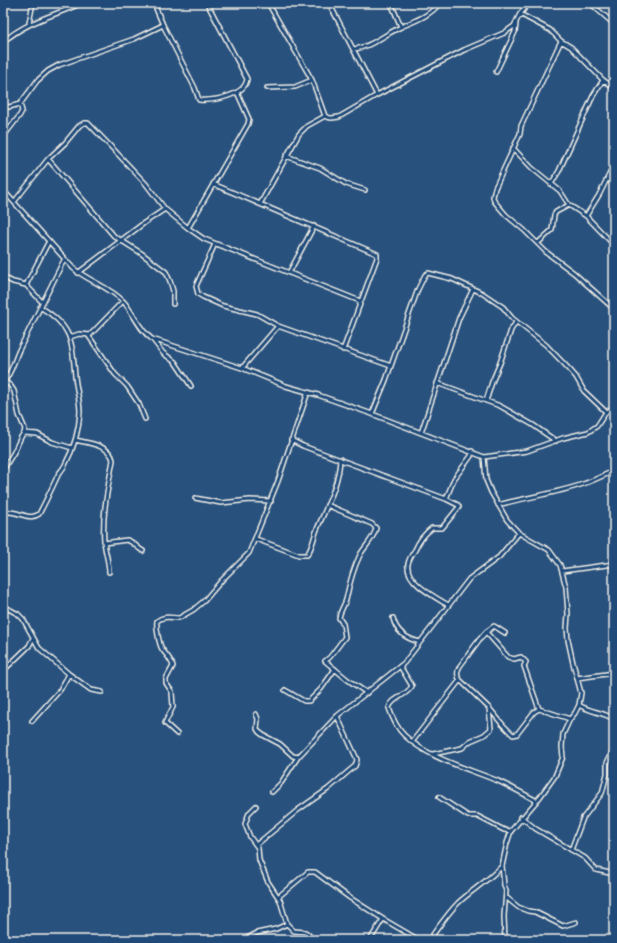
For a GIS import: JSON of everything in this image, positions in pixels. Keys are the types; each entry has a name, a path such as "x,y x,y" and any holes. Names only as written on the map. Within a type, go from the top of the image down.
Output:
{"street":[{"path":"29,23 33,3"},
{"path":"3,42 29,23 62,12 82,3"},
{"path":"161,3 155,4 163,26 200,100 230,96 244,87 247,79 207,3"},
{"path":"268,3 312,80 324,116"},
{"path":"329,3 377,95"},
{"path":"391,3 401,27"},
{"path":"353,49 359,49 401,27 415,22 433,10 440,3"},
{"path":"496,72 515,32 520,14 529,3"},
{"path":"590,3 614,24"},
{"path":"520,14 550,30 561,42 571,48 614,88"},
{"path":"260,204 299,134 307,126 324,116 329,118 339,117 377,95 464,50 504,33 516,24"},
{"path":"3,106 10,107 20,104 37,81 48,71 59,65 134,39 163,26"},
{"path":"561,42 521,126 495,188 493,197 494,201 506,215 546,252 574,273 614,309"},
{"path":"356,54 359,49"},
{"path":"266,88 294,87 312,80"},
{"path":"551,184 559,171 593,96 604,80"},
{"path":"188,228 248,124 249,119 236,92"},
{"path":"3,138 20,115 20,104"},
{"path":"14,202 48,159 65,143 79,126 84,123 88,124 125,162 165,209 204,239 360,301"},
{"path":"513,148 532,168 564,195 569,205 586,216 614,245"},
{"path":"286,156 320,168 346,184 365,190"},
{"path":"48,159 114,236 145,255 166,272 173,291 174,304"},
{"path":"586,216 614,165"},
{"path":"607,179 614,183"},
{"path":"214,184 377,254 377,258 343,350"},
{"path":"3,190 64,260 78,273 115,295 123,302 135,316 145,334 152,339 242,368 277,383 372,414 472,451 484,457 527,451 588,432 597,426 606,412 614,407"},
{"path":"538,243 552,230 554,215 556,212 569,205"},
{"path":"78,273 165,209"},
{"path":"289,273 314,226"},
{"path":"26,284 49,241"},
{"path":"215,244 196,286 198,294 222,306 258,314 278,326 391,366"},
{"path":"3,470 24,434 25,427 19,415 14,391 10,385 4,382 42,302 64,260"},
{"path":"372,414 386,380 424,274 428,273 452,279 494,300 503,307 516,322 546,345 570,370 584,391 606,412"},
{"path":"3,277 13,282 26,284 42,302"},
{"path":"421,433 459,318 473,289"},
{"path":"70,337 79,334 90,335 123,302"},
{"path":"3,512 12,511 30,517 34,517 39,514 65,465 75,440 78,426 80,411 75,385 70,337 64,325 54,315 40,307"},
{"path":"486,401 511,330 516,322"},
{"path":"242,368 278,326"},
{"path":"88,335 114,374 127,386 139,404 145,419"},
{"path":"152,339 158,348 175,362 191,386"},
{"path":"437,383 509,410 533,424 556,441"},
{"path":"177,734 165,723 173,707 172,692 166,683 166,679 173,666 161,647 157,629 157,621 161,618 169,616 179,618 199,606 249,553 271,501 308,392"},
{"path":"24,434 37,434 52,442 72,448"},
{"path":"75,440 102,448 108,451 112,456 113,460 106,495 104,516 104,543 109,564 109,572"},
{"path":"292,440 303,446 446,499 458,505 459,507 442,528 432,528 421,538 409,559 408,568 410,575 421,588 448,605"},
{"path":"446,499 454,479 471,456 472,451"},
{"path":"484,457 486,480 507,520 519,533 549,550 562,571 566,587 568,634 581,692 579,705 570,719 562,738 563,757 555,776 537,800 511,830 502,866 507,898 504,916 505,940"},
{"path":"256,539 299,555 307,555 312,546 315,534 337,482 340,470 340,459"},
{"path":"498,505 521,498 563,490 584,484 614,471"},
{"path":"195,498 220,502 250,500 271,501"},
{"path":"327,505 372,524 376,528 372,539 360,556 348,588 346,600 341,610 339,618 343,624 345,637 326,661 348,680 366,692"},
{"path":"272,792 298,757 337,716 400,666 469,579 499,557 511,545 519,533"},
{"path":"104,543 127,540 143,551"},
{"path":"562,571 614,564"},
{"path":"3,606 18,614 23,619 39,648 87,688 102,692"},
{"path":"393,618 394,624 407,638 420,642"},
{"path":"505,633 494,626 486,632 457,670 458,676 460,680 489,708 513,735 517,734 534,712 539,708"},
{"path":"486,632 508,657 514,659 521,657 526,662 524,666 539,708"},
{"path":"3,671 29,646 33,638"},
{"path":"29,646 39,648"},
{"path":"400,666 412,686 407,692 391,703 389,708 400,731 412,742 433,754 537,800"},
{"path":"285,690 304,701 310,701 335,669"},
{"path":"577,678 614,673"},
{"path":"32,721 60,690 69,674"},
{"path":"412,742 460,680"},
{"path":"579,705 586,709 614,718"},
{"path":"433,754 462,748 470,741 488,733 491,729 489,708"},
{"path":"539,708 570,719"},
{"path":"256,714 258,719 257,729 259,732 280,744 293,756 298,757"},
{"path":"256,845 298,810 328,789 354,766 357,760 356,757 337,716"},
{"path":"571,850 583,818 602,793 607,774 607,763 614,748"},
{"path":"439,797 468,816 477,816 504,830 511,830"},
{"path":"256,806 249,813 245,824 250,837 256,845 259,860 268,882 278,897 287,924 294,931 305,932 313,940"},
{"path":"521,817 536,829 584,858 596,870 614,874"},
{"path":"435,940 430,938 457,904 472,891 491,878 502,866"},
{"path":"278,897 308,872 315,872 350,898 419,940"},
{"path":"507,898 518,906 528,911 536,912 563,926 576,922"},
{"path":"370,940 383,919"},
{"path":"244,940 257,933 276,929 287,924"}]}
